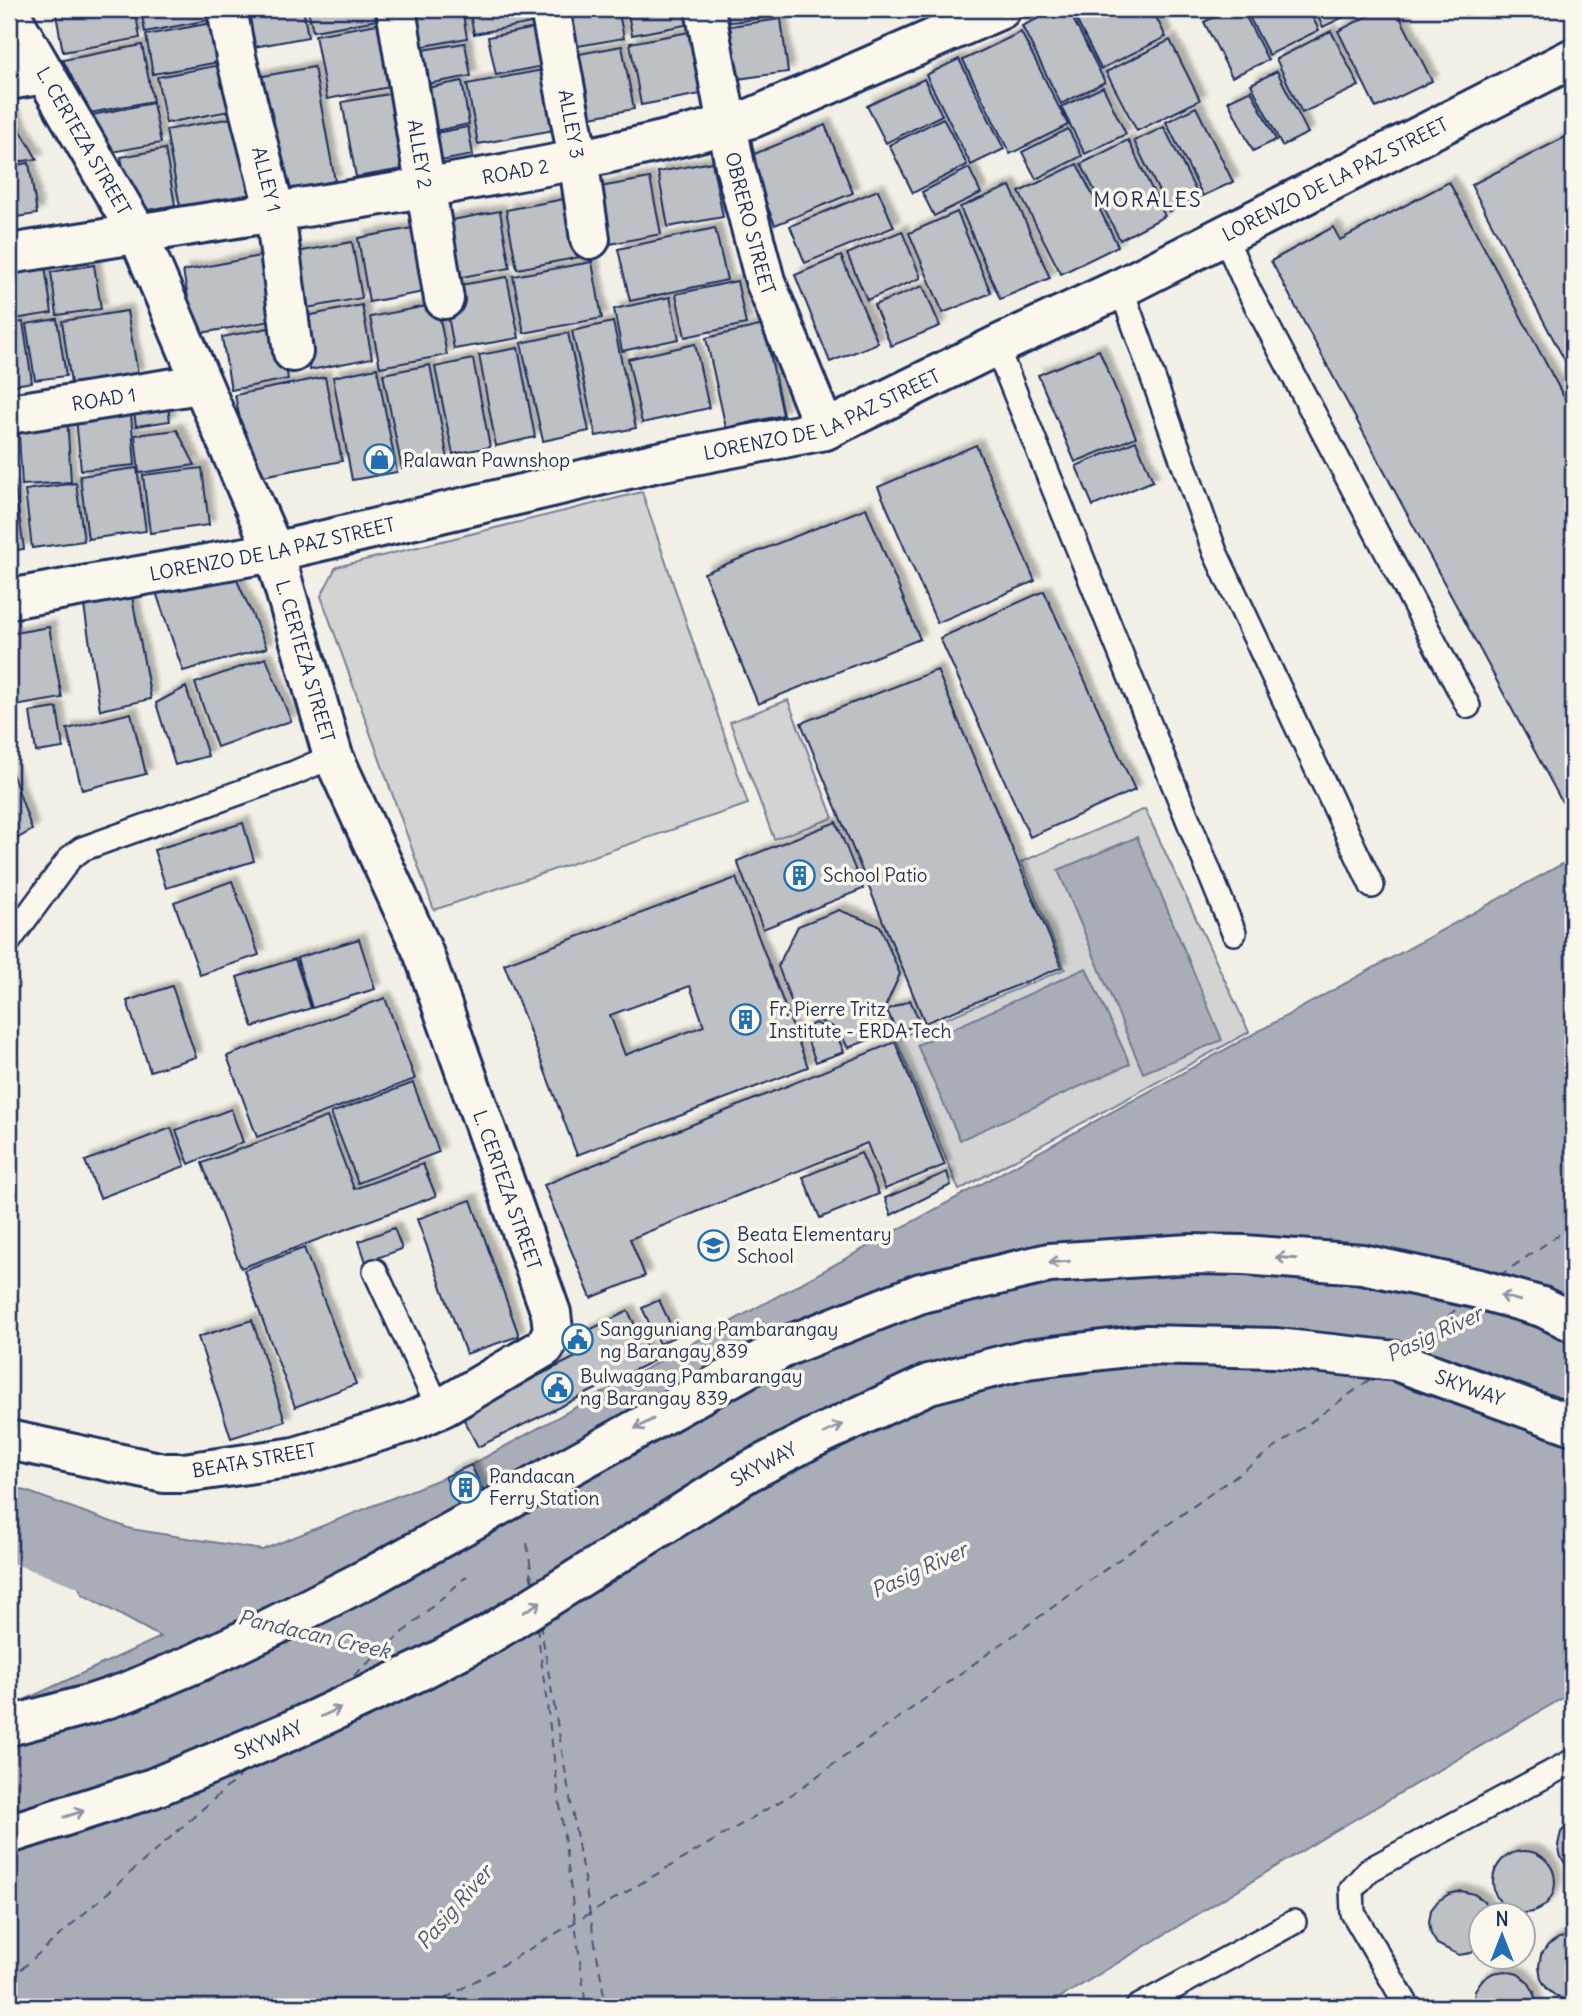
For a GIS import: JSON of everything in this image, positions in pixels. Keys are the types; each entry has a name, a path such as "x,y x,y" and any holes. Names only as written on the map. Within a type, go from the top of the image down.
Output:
{"main road":[{"name":"ALLEY 1","path":"227,9 236,57 275,212 293,352"},
{"name":"ALLEY 2","path":"396,9 444,299"},
{"name":"ALLEY 3","path":"550,9 590,239"},
{"name":"OBRERO STREET","path":"705,9 726,125 765,281 825,430"},
{"name":"ROAD 2","path":"9,254 427,187 578,159 726,125 752,118 1001,9"},
{"name":"L. CERTEZA STREET","path":"9,12 26,77 138,234 274,552 333,756 422,952 551,1313 553,1330"},
{"name":"LORENZO DE LA PAZ STREET","path":"9,599 274,552 658,462 825,430 1121,288 1573,58"},
{"name":"ROAD 1","path":"9,414 201,384"},
{"path":"9,1726 127,1692 274,1626 404,1559 787,1346 921,1293 1049,1263 1190,1255 1244,1255 1362,1264 1505,1296 1542,1307 1573,1322"},
{"name":"BEATA STREET","path":"9,1440 164,1473 184,1473 295,1457 410,1422 439,1409 545,1347 553,1330"},
{"name":"SKYWAY","path":"9,1834 153,1788 290,1731 421,1670 488,1635 746,1473 811,1439 929,1384 1027,1359 1145,1345 1276,1348 1396,1360 1573,1425"}],"lane":[{"path":"1224,235 1249,291 1468,706"},
{"path":"1121,288 1215,552 1372,886"},
{"path":"996,346 1234,933"},
{"path":"9,942 70,858 82,849 294,773 333,756"},
{"path":"374,1271 439,1409"},
{"path":"1408,2007 1353,1913 1352,1889 1369,1870 1573,1761"},
{"path":"1138,2007 1294,1922"}],"shaded area":[{"path":"642,492 748,804 434,910 321,596 336,567"},
{"path":"788,700 833,818 774,839 730,722"},
{"path":"1145,809 1249,1032 959,1190 896,1039 1065,969 1021,862"}],"water":[{"path":"1137,837 1222,1040 1143,1073 1058,870"},
{"name":"Pasig River","path":"1573,858 1573,1692 1328,1835 1045,2007 9,2007 9,1707 161,1637 82,1594 57,1537 35,1534 9,1538 9,1485 131,1529 262,1550 445,1477"},
{"path":"1086,968 1130,1064 960,1140 917,1045"}],"building":[{"path":"55,9 135,9 140,38 63,52"},
{"path":"141,9 218,9 220,18 145,32"},
{"path":"235,9 303,9 308,37 243,49"},
{"path":"308,9 388,9 389,18 313,31"},
{"path":"462,9 467,38 414,48 408,18"},
{"path":"469,9 545,9 547,20 474,34"},
{"path":"554,9 618,9 624,38 561,49"},
{"path":"627,9 688,9 691,24 632,35"},
{"path":"725,9 783,9 784,15 717,24"},
{"path":"1058,9 1068,9 1105,82 1061,104 1022,26"},
{"path":"1071,9 1152,9 1166,37 1101,69"},
{"path":"1230,9 1242,9 1268,60 1232,77 1204,22"},
{"path":"1245,9 1308,9 1319,30 1269,55"},
{"path":"1314,9 1355,9 1356,11 1323,27"},
{"path":"1382,9 1396,9 1432,81 1376,108 1338,31"},
{"path":"781,19 788,72 737,79 730,26"},
{"path":"223,21 230,60 153,74 146,35"},
{"path":"389,22 400,85 327,99 315,35"},
{"path":"541,27 548,65 496,75 488,37"},
{"path":"695,31 706,93 641,105 630,43"},
{"path":"1331,31 1359,86 1302,113 1276,59"},
{"path":"1021,32 1068,125 1010,154 963,60"},
{"path":"1170,40 1200,100 1137,131 1106,72"},
{"path":"465,43 471,76 416,86 410,52"},
{"path":"142,45 153,101 90,113 63,60"},
{"path":"622,46 634,109 580,119 569,56"},
{"path":"959,59 1004,149 971,165 926,75"},
{"path":"231,63 240,109 166,123 157,77"},
{"path":"314,67 335,181 274,193 252,78"},
{"path":"554,68 565,128 478,144 467,84"},
{"path":"1277,71 1308,133 1282,146 1251,84"},
{"path":"924,79 942,115 886,143 867,106"},
{"path":"462,81 469,124 430,132 422,89"},
{"path":"1103,87 1126,134 1085,154 1061,107"},
{"path":"1251,90 1276,140 1253,151 1228,101"},
{"path":"395,93 409,168 356,177 342,102"},
{"path":"153,103 161,143 112,152 92,115"},
{"path":"1196,107 1233,182 1203,196 1166,122"},
{"path":"9,110 37,159 9,163"},
{"path":"248,115 264,196 181,212 166,130"},
{"path":"943,118 967,165 913,193 889,145"},
{"path":"825,125 853,193 775,225 747,157"},
{"path":"468,127 473,155 435,162 430,134"},
{"path":"1164,127 1199,197 1169,212 1134,141"},
{"path":"1068,129 1082,156 1036,179 1022,152"},
{"path":"1573,133 1573,376 1471,185"},
{"path":"1128,140 1165,216 1120,240 1081,164"},
{"path":"165,149 175,205 132,213 121,157"},
{"path":"712,162 723,217 668,227 658,172"},
{"path":"29,163 37,214 9,218 9,166"},
{"path":"1077,164 1118,246 1061,274 1019,192"},
{"path":"969,168 981,193 934,216 922,192"},
{"path":"650,178 661,234 600,246 589,189"},
{"path":"1449,182 1573,414 1573,796 1562,802 1271,261 1333,227 1340,240"},
{"path":"1010,186 1050,278 1000,299 960,207"},
{"path":"878,190 894,227 805,263 790,226"},
{"path":"575,197 586,256 517,269 506,210"},
{"path":"500,211 510,268 446,280 436,223"},
{"path":"957,212 991,293 943,313 909,233"},
{"path":"423,226 435,290 369,302 358,238"},
{"path":"715,228 727,280 630,301 618,249"},
{"path":"902,231 921,278 867,300 847,254"},
{"path":"352,242 362,298 296,310 286,254"},
{"path":"265,255 277,320 195,334 183,271"},
{"path":"841,256 878,343 830,362 795,275"},
{"path":"44,260 52,313 9,320 9,265"},
{"path":"592,262 602,318 524,333 513,276"},
{"path":"94,265 101,309 57,315 51,272"},
{"path":"507,277 519,338 454,349 443,288"},
{"path":"737,281 746,324 685,337 676,294"},
{"path":"923,286 940,326 891,346 874,305"},
{"path":"670,297 679,339 622,351 614,309"},
{"path":"437,304 447,355 380,367 370,317"},
{"path":"362,305 372,358 310,370 301,317"},
{"path":"127,311 138,374 71,384 62,321"},
{"path":"57,319 66,376 35,380 26,324"},
{"path":"23,322 32,382 9,386 9,324"},
{"path":"613,322 636,428 596,436 572,331"},
{"path":"764,325 783,415 726,428 706,338"},
{"path":"279,326 288,379 231,390 222,337"},
{"path":"568,333 589,431 543,441 521,343"},
{"path":"695,344 709,408 642,423 628,359"},
{"path":"518,348 535,437 496,446 479,355"},
{"path":"1099,350 1136,437 1075,462 1038,375"},
{"path":"473,359 490,447 453,454 435,367"},
{"path":"430,365 448,460 402,469 383,374"},
{"path":"377,368 397,472 352,480 333,377"},
{"path":"325,377 342,461 252,478 235,395"},
{"path":"167,399 170,421 136,426 133,404"},
{"path":"130,402 135,465 81,470 75,407"},
{"path":"67,415 71,482 22,485 18,419"},
{"path":"177,430 195,465 139,473 135,435"},
{"path":"1136,441 1153,481 1093,506 1076,466"},
{"path":"976,445 1035,581 937,623 878,487"},
{"path":"137,468 146,531 88,539 80,476"},
{"path":"202,468 209,525 150,533 143,475"},
{"path":"76,483 84,541 32,548 25,490"},
{"path":"15,488 24,549 9,551 9,489"},
{"path":"866,508 920,639 758,704 704,573"},
{"path":"236,578 267,648 183,671 156,592"},
{"path":"1044,591 1135,790 1030,837 940,638"},
{"path":"132,597 151,699 100,710 84,606"},
{"path":"49,627 62,698 9,707 9,634"},
{"path":"266,658 291,721 217,747 195,683"},
{"path":"937,670 1062,967 925,1023 801,723"},
{"path":"186,687 208,756 175,765 156,703"},
{"path":"57,708 63,748 36,752 30,712"},
{"path":"131,713 146,774 82,790 67,729"},
{"path":"9,764 32,830 9,843"},
{"name":"School Patio","path":"836,822 863,889 763,929 737,861"},
{"path":"243,823 254,861 166,888 154,850"},
{"name":"Fr. Pierre Tritz Institute - ERDA Tech","path":"736,878 808,1067 577,1155 504,964","holes":["690,986 704,1026 625,1055 610,1015"]},
{"path":"232,881 259,955 200,975 174,902"},
{"path":"839,910 880,926 900,974 882,1014 889,1032 848,1048 839,1030 794,1009 778,966 798,926"},
{"path":"359,939 375,989 312,1008 297,958"},
{"path":"295,959 311,1008 253,1027 237,977"},
{"path":"172,986 196,1057 150,1071 127,1001"},
{"path":"385,998 415,1079 257,1137 227,1056"},
{"path":"910,1000 920,1023 897,1033 887,1010"},
{"path":"815,1023 836,1033 844,1052 816,1062 803,1029"},
{"path":"895,1042 945,1165 885,1189 867,1143 630,1239 645,1276 591,1298 544,1185"},
{"path":"413,1083 439,1152 358,1183 331,1113"},
{"path":"231,1109 243,1142 189,1164 176,1130"},
{"path":"327,1117 354,1189 423,1164 436,1196 241,1268 202,1163"},
{"path":"171,1128 185,1166 100,1198 85,1161"},
{"path":"861,1153 879,1194 820,1218 803,1177"},
{"path":"947,1172 951,1185 891,1215 885,1198"},
{"path":"471,1200 519,1336 466,1354 417,1219"},
{"path":"394,1228 402,1249 366,1262 359,1241"},
{"path":"304,1248 356,1384 295,1407 244,1270"},
{"path":"659,1300 676,1336 659,1344 642,1308"},
{"name":"Bulwagang Pambarangay ng Barangay 839","path":"628,1311 653,1361 478,1447 461,1414 580,1355 571,1339"},
{"path":"252,1320 285,1421 231,1438 198,1337"},
{"name":"Pandacan Ferry Station","path":"471,1465 486,1497 462,1510 445,1477"},
{"path":"1573,1819 1573,1871 1561,1857 1558,1845 1561,1832"},
{"path":"1518,1851 1530,1851 1541,1856 1550,1865 1555,1876 1553,1894 1546,1904 1536,1911 1536,1900 1499,1900 1493,1888 1493,1876 1498,1865 1507,1856"},
{"path":"1461,1891 1474,1894 1483,1900 1466,1900 1466,1954 1459,1955 1437,1944 1431,1934 1431,1910 1449,1894"},
{"path":"1572,1936 1573,1999 1569,2000 1557,1997 1547,1989 1541,1979 1539,1966 1541,1955 1548,1945 1559,1938"},
{"path":"1505,1971 1518,1974 1528,1982 1534,1992 1536,2007 1473,2007 1475,1990 1482,1980 1493,1973"}],"waterway":[{"name":"Pandacan Creek","path":"9,1537 127,1580"}],"ferry route":[{"path":"1499,1276 1573,1225"},
{"path":"1412,1347 1461,1305"},
{"path":"431,2007 791,1795 1372,1378"},
{"path":"527,1543 533,1583"},
{"path":"530,1572 532,1584"},
{"path":"342,1686 467,1576"},
{"path":"540,1623 606,2007"},
{"path":"537,1627 586,2007"},
{"path":"9,1980 249,1768"}],"place":[{"name":"Palawan Pawnshop","path":"380,460"},
{"name":"School Patio","path":"800,875"},
{"name":"Fr. Pierre Tritz Institute - ERDA Tech","path":"746,1020"},
{"name":"Beata Elementary School","path":"714,1245"},
{"name":"Sangguniang Pambarangay ng Barangay 839","path":"577,1340"},
{"name":"Bulwagang Pambarangay ng Barangay 839","path":"557,1387"},
{"name":"Pandacan Ferry Station","path":"466,1487"}],"district":[{"name":"MORALES","path":"1148,199"}]}
